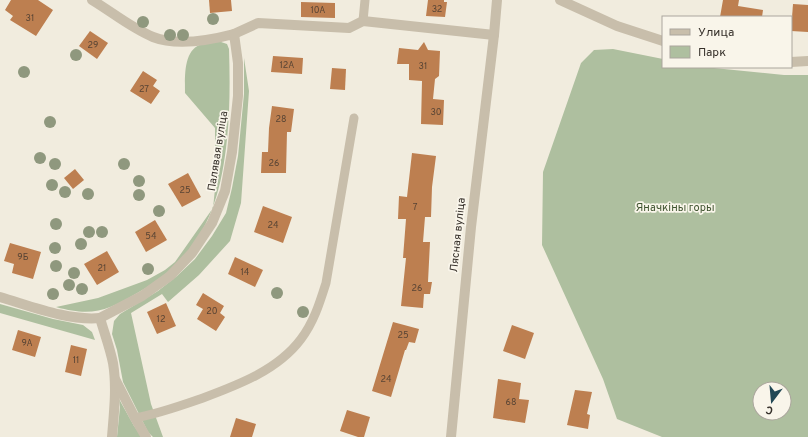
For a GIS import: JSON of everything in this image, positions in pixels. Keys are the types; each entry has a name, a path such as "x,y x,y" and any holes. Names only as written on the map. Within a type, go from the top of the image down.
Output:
{"street":[{"path":"92,0 142,32 154,37 182,41 213,39 234,34 258,23 349,28 362,21 494,35"},
{"name":"Лясная вуліца","path":"450,437 471,227 497,0"},
{"path":"560,0 617,26 662,41"},
{"name":"Палявая вуліца","path":"100,318 142,296 170,276 192,253 212,223 225,191 232,152 238,96 238,63 234,34"},
{"path":"792,62 808,61"},
{"path":"0,297 74,317 89,319 100,318 113,361 115,404 112,437"},
{"path":"114,376 146,437"}],"lane":[{"path":"362,21 365,0"},
{"path":"135,418 154,415 238,385 261,373 276,362 291,350 302,338 320,305 326,283 354,118"}],"green space":[{"path":"210,42 221,42 227,44 229,49 229,117 224,164 213,206 215,189 215,128 185,93 185,72 189,57 196,47"},
{"name":"Яначкіны горы","path":"613,49 662,59 662,68 714,68 784,75 808,75 808,437 662,437 617,419 603,379 542,245 543,172 581,63 594,50"},
{"path":"244,58 249,91 241,203 230,241 199,275 168,302 162,294 131,313 151,404 163,437 153,437 148,432 123,382 117,350 112,334 114,321 120,314 158,291 195,259 212,236 226,213 238,156 244,94"},
{"path":"212,210 204,228 178,263 160,278 139,292 118,304 90,312 80,312 56,307 98,298 147,280 165,270 175,262"},
{"path":"0,304 53,319 83,325 92,332 95,340 0,313"},
{"path":"119,399 142,437 117,437 120,407"}],"building":[{"path":"11,0 38,0 53,10 36,36 10,20 13,16 5,10"},
{"path":"209,0 231,0 232,11 210,13"},
{"path":"428,0 444,0 444,2 447,2 445,17 426,16"},
{"path":"723,0 739,0 738,6 763,10 762,16 720,16"},
{"path":"301,2 335,3 335,18 301,17"},
{"path":"793,4 808,5 808,32 792,31"},
{"path":"90,31 108,43 97,59 79,46"},
{"path":"424,42 428,50 440,51 439,76 435,79 433,99 444,100 443,125 421,124 422,81 409,80 409,64 397,64 399,48 418,50"},
{"path":"273,56 303,58 302,74 271,72"},
{"path":"332,68 346,69 345,90 330,89"},
{"path":"143,71 157,80 153,86 160,91 151,104 130,91"},
{"path":"272,106 294,109 291,132 287,132 286,173 261,173 262,152 268,152"},
{"path":"412,153 436,156 432,187 431,217 425,217 423,242 430,242 428,282 432,282 430,294 424,294 423,308 401,306 406,258 403,258 406,219 398,219 399,196 407,197"},
{"path":"75,169 84,180 73,189 64,178"},
{"path":"188,173 201,197 182,207 168,184"},
{"path":"263,206 292,217 283,243 254,232"},
{"path":"155,220 167,240 146,252 135,232"},
{"path":"10,243 41,252 33,279 12,273 14,264 4,261"},
{"path":"107,251 119,272 97,285 84,264"},
{"path":"235,257 263,270 255,287 228,274"},
{"path":"203,293 224,306 220,313 225,317 216,331 197,319 203,309 196,305"},
{"path":"166,303 176,326 157,334 147,312"},
{"path":"393,322 419,329 415,343 409,342 405,350 391,397 372,391"},
{"path":"512,325 534,333 525,359 503,351"},
{"path":"18,330 41,337 35,357 12,350"},
{"path":"71,345 87,349 81,376 65,372"},
{"path":"498,379 521,383 519,399 529,400 525,423 493,418"},
{"path":"575,390 592,392 587,414 590,415 588,429 567,425"},
{"path":"347,410 370,417 364,437 358,437 340,431"},
{"path":"236,418 256,424 252,437 230,437"}]}
